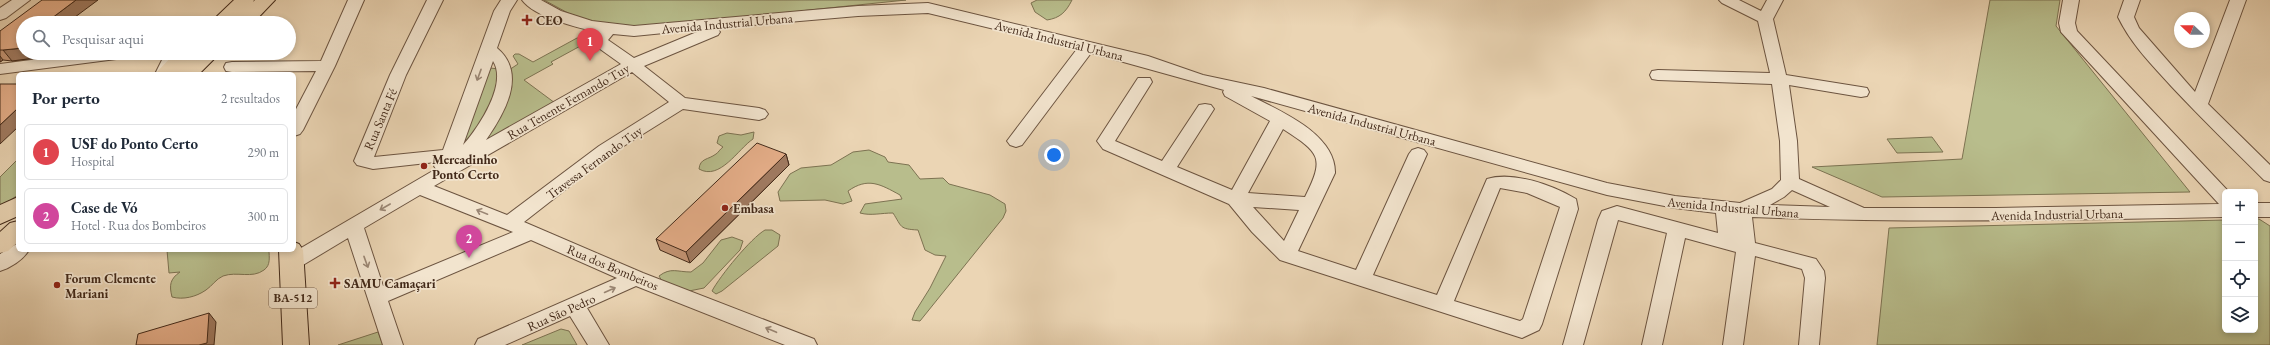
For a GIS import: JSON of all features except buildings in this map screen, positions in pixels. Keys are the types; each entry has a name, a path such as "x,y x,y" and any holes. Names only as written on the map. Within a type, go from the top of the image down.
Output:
{"main road":[{"path":"222,16 239,0"},
{"path":"228,16 245,0"},
{"path":"249,16 266,0"},
{"path":"166,72 180,60"},
{"path":"0,216 16,206"},
{"path":"0,245 16,231"},
{"name":"BA-512","path":"291,257 296,345"}],"street":[{"path":"0,15 22,0"},
{"path":"296,126 327,66 356,0"},
{"name":"Rua Santa Fé","path":"435,0 398,75 363,161 373,163 448,155"},
{"path":"440,174 457,139 502,12 510,0"},
{"name":"Avenida Industrial Urbana","path":"530,0 550,12 578,24 608,30 679,34 747,21 858,11 928,8 1142,60 1211,81 1249,96 1607,189 1675,202 1733,209 1816,214 1996,215 2222,204"},
{"path":"1727,0 1765,19"},
{"path":"1775,0 1765,19 1781,79 1790,156 1781,203 1795,212"},
{"path":"2072,0 2067,23 2069,32 2222,202"},
{"path":"2132,0 2126,17 2130,29 2174,78 2270,176"},
{"path":"2199,104 2238,0"},
{"path":"608,30 599,41 655,81 680,103 760,114"},
{"name":"Rua Tenente Fernando Tuy","path":"291,257 353,226 440,174 632,64 679,34"},
{"path":"1016,141 1087,47"},
{"path":"440,174 468,150 485,128 497,107 505,80 502,64 489,49"},
{"path":"0,69 70,60"},
{"path":"232,67 327,66"},
{"path":"1658,74 1781,79 1861,92"},
{"path":"2174,78 2206,85"},
{"path":"1144,82 1106,141 1109,145 1236,199 1311,204"},
{"path":"1249,96 1306,137 1320,150 1327,161 1326,173 1287,255"},
{"name":"Travessa Fernando Tuy","path":"510,223 605,150 680,103"},
{"path":"1166,169 1205,109"},
{"path":"1236,199 1280,119"},
{"path":"1362,279 1418,154"},
{"path":"1236,199 1259,227 1287,255 1443,304 1516,329 1526,329 1532,324 1569,209 1568,204 1560,198 1504,181 1492,183 1443,304"},
{"name":"Rua dos Bombeiros","path":"419,187 510,223 636,278 807,345"},
{"path":"1733,345 1737,245 1733,209 1784,188 1816,193 1864,215"},
{"path":"1816,193 1823,205 1822,210 1816,214"},
{"path":"1573,345 1609,216 1617,213 1804,262 1812,267 1815,278 1809,345"},
{"path":"353,226 393,345"},
{"path":"1652,345 1678,228"},
{"path":"378,297 531,232"},
{"path":"0,264 16,252"},
{"name":"Rua São Pedro","path":"485,345 636,278"},
{"path":"574,306 599,345"}],"green space":[{"path":"544,0 906,0 645,27 593,22 568,13"},
{"path":"1037,0 1072,0 1062,14 1056,18 1047,20 1035,12 1031,3"},
{"path":"1990,0 2060,0 2056,26 2190,192 1882,197 1812,167 1962,159"},
{"path":"577,38 595,38 551,62 553,64 524,80 555,103 470,153 458,151 490,68 509,70 518,64 513,56 515,54 519,54 533,62"},
{"path":"754,132 753,139 721,167 714,171 707,172 699,169 703,161 713,156 723,147 717,143 719,136 727,133 741,135"},
{"path":"1932,137 1943,152 1897,153 1887,139"},
{"path":"869,150 885,157 888,162 909,165 920,179 943,178 949,184 990,195 1005,204 1006,211 1003,218 920,321 912,320 946,256 935,255 925,250 918,230 904,228 893,213 860,213 865,204 902,199 900,195 880,185 868,183 862,184 848,191 852,201 843,204 825,200 780,201 778,192 790,174 801,168 831,165 853,152"},
{"path":"16,161 16,196 0,207 0,177"},
{"path":"2259,219 2270,226 2270,345 1877,345 1889,228 2222,220 2222,333 2258,333"},
{"path":"765,230 772,230 780,235 778,246 722,291 716,294 712,291 736,258 759,234"},
{"path":"732,237 743,241 740,250 704,288 684,292 665,286 659,276 663,273 671,271 691,272 703,263 721,240"},
{"path":"167,252 269,252 268,266 259,273 223,276 206,290 185,298 172,297 171,283 174,277 180,272 169,273"},
{"path":"561,329 569,331 577,345 522,345"},
{"path":"378,332 383,345 338,345"}],"place":[{"name":"CEO","path":"527,20"},
{"name":"USF do Ponto Certo","path":"590,61"},
{"name":"Mercadinho Ponto Certo","path":"424,166"},
{"name":"Embasa","path":"725,208"},
{"name":"Case de Vó","path":"469,258"},
{"name":"SAMU Camaçari","path":"335,283"},
{"name":"Forum Clemente Mariani","path":"57,285"}]}
